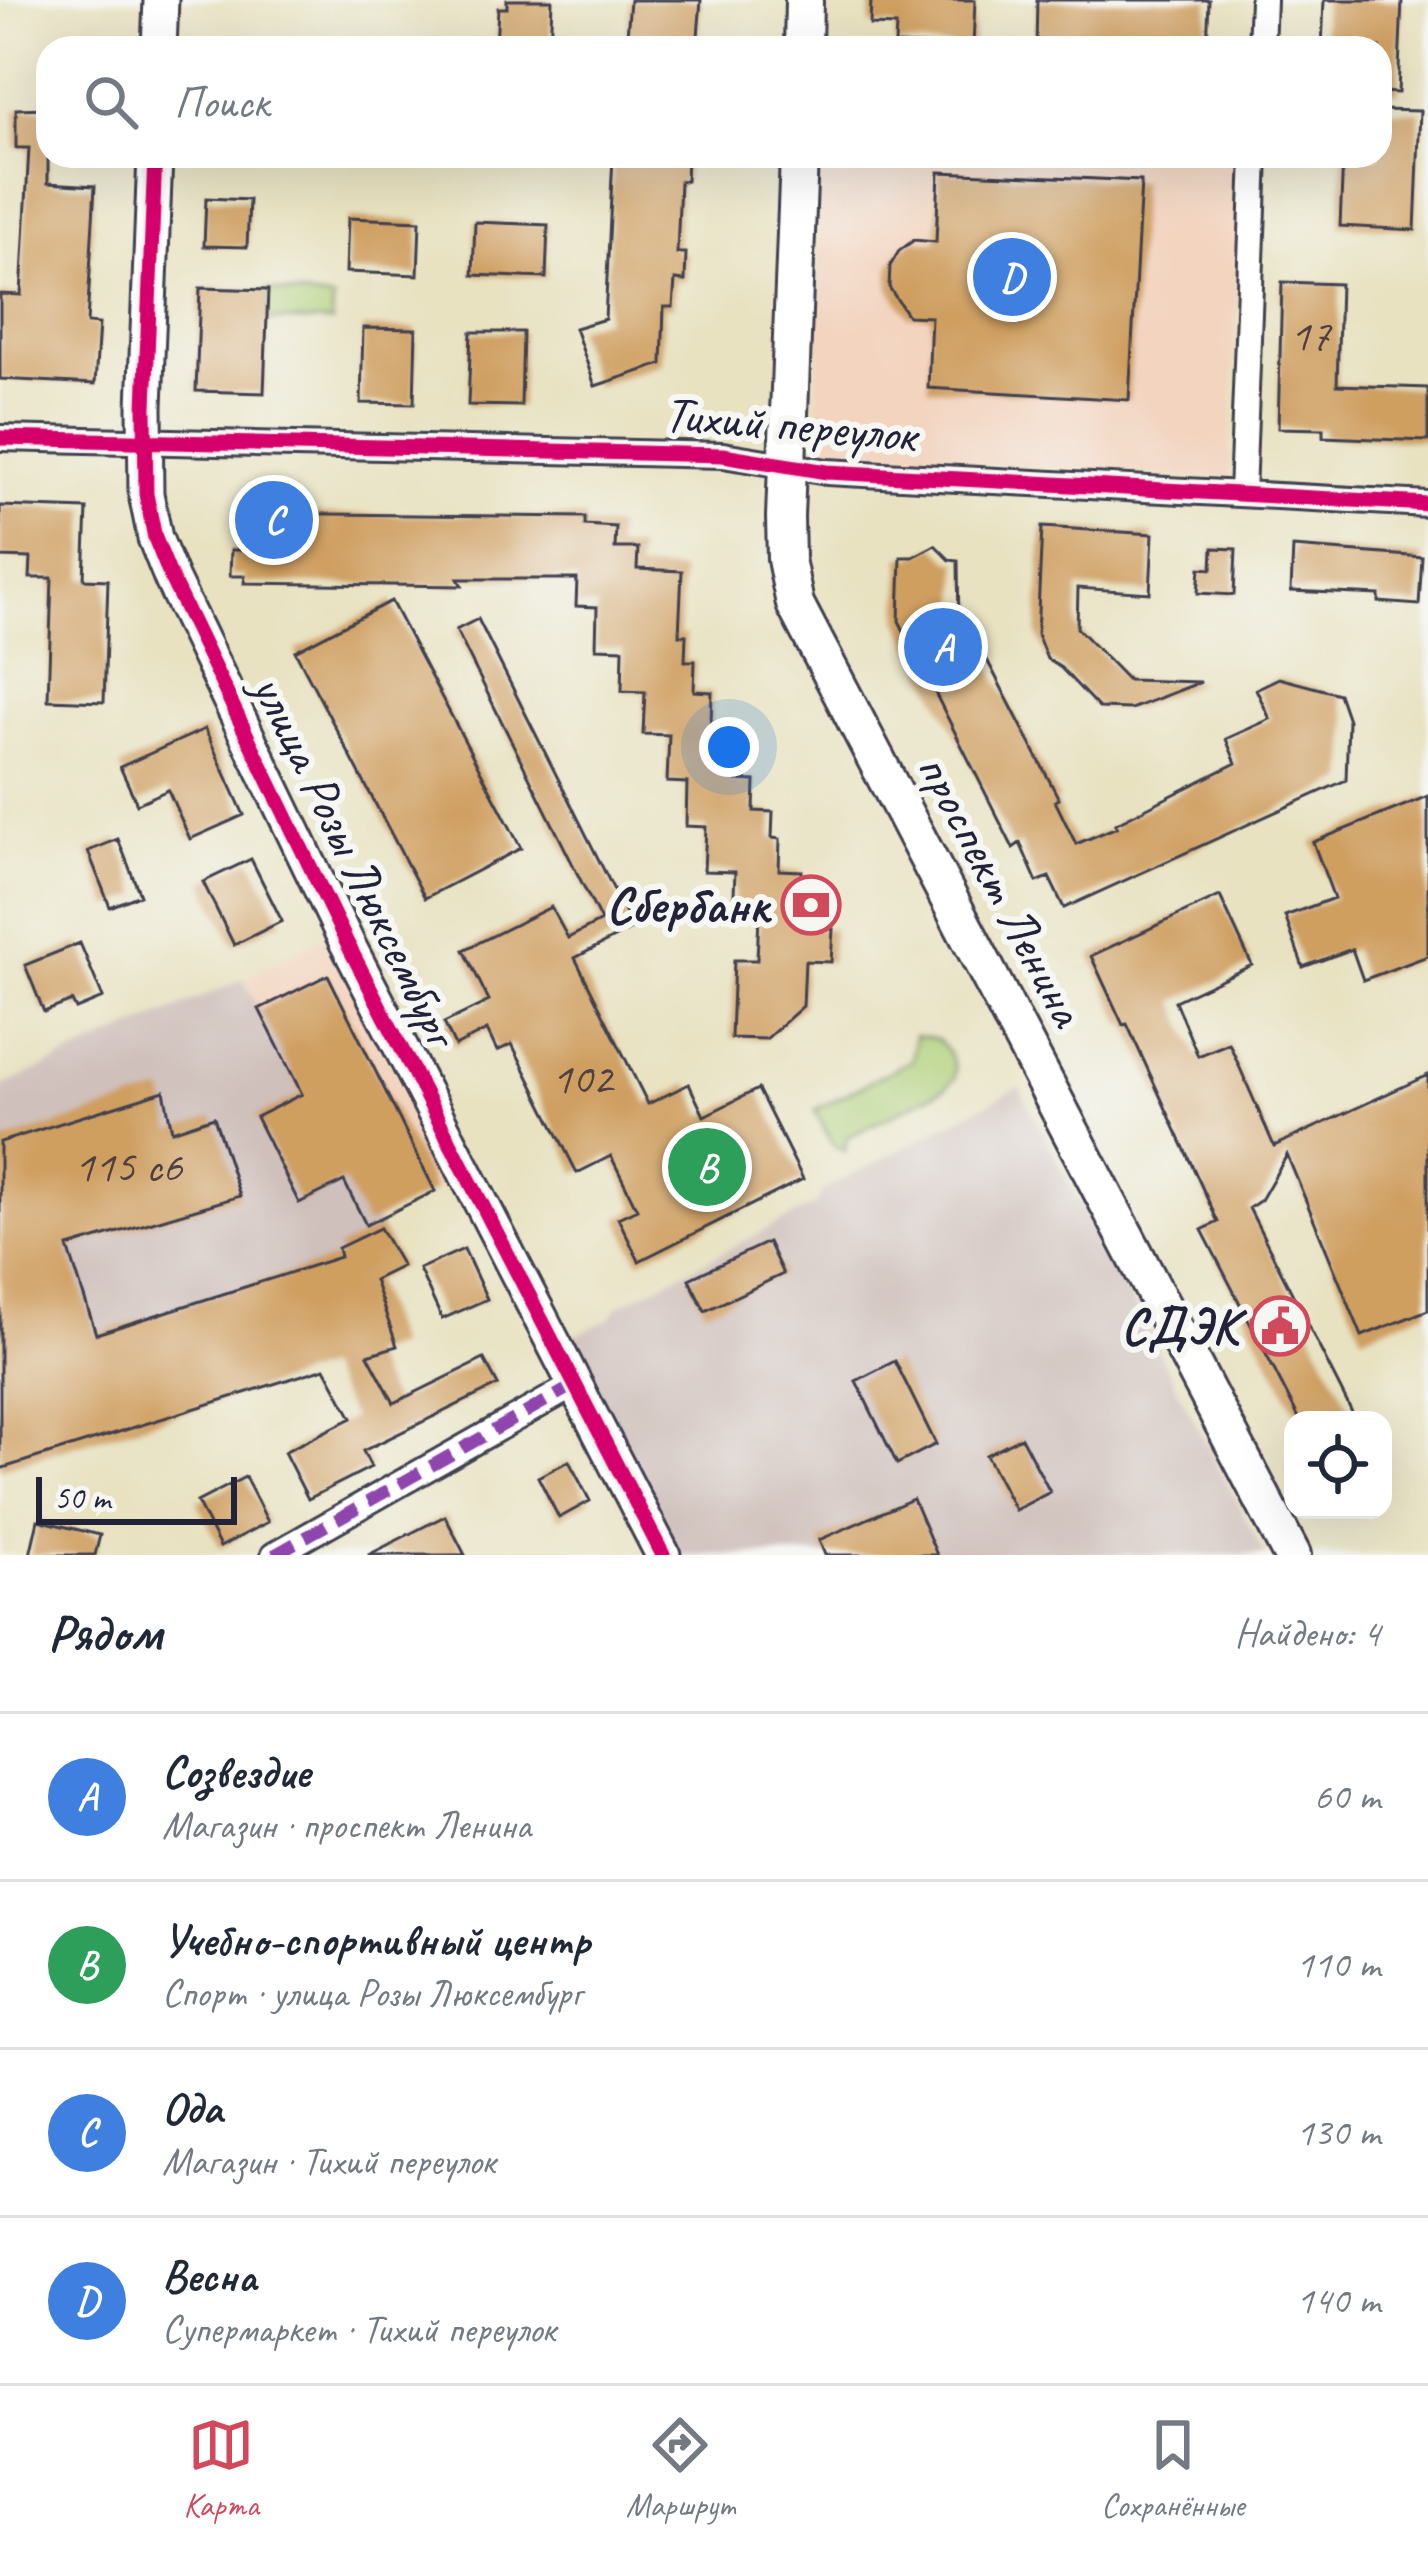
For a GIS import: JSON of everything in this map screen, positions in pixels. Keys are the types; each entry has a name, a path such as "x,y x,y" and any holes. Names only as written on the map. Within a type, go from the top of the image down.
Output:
{"main road":[{"path":"803,36 804,0"},
{"name":"проспект Ленина","path":"798,168 786,466 786,559 795,604 1292,1555"}],"street":[{"path":"160,36 161,0"},
{"path":"1262,36 1263,0"},
{"name":"улица Розы Люксембург","path":"155,168 145,443 155,538 347,943 663,1555"},
{"path":"1242,494 1255,168"},
{"name":"Тихий переулок","path":"0,438 723,455 875,475 1428,504"},
{"path":"274,1555 576,1384"}],"shaded area":[{"path":"821,168 1242,168 1229,479 824,454 817,439"},
{"path":"326,936 453,1182 366,1225 299,1203 256,1117 301,1095 243,979"},
{"path":"243,979 302,1094 256,1118 298,1203 344,1181 366,1224 376,1220 402,1266 374,1280 397,1346 0,1469 0,1087"},
{"path":"1019,1087 1265,1555 680,1555 568,1338 609,1319 618,1306 816,1204 822,1191"}],"green space":[{"path":"268,290 333,300 332,322 267,320"},
{"path":"915,1036 941,1043 953,1063 954,1079 848,1137 845,1151 833,1145 815,1110 912,1060"}],"building":[{"path":"507,0 552,0 550,36 497,36 498,8 507,8"},
{"path":"630,0 701,0 698,36 627,36"},
{"path":"871,0 975,0 973,36 895,36 896,26 870,25"},
{"path":"1037,0 1209,0 1208,36 1036,36"},
{"path":"1324,0 1402,0 1398,93 1392,93 1392,36 1322,36"},
{"path":"36,108 36,168 48,168 48,183 95,186 87,323 99,324 95,384 0,379 0,294 21,295 29,148 16,148 16,109"},
{"path":"1392,110 1420,111 1415,230 1340,226 1342,168 1392,168"},
{"path":"612,168 687,168 686,181 680,181 677,253 686,253 685,281 675,280 673,307 664,307 662,364 595,386 575,328 605,319"},
{"path":"939,172 1141,181 1129,400 928,388 931,317 908,316 889,287 890,266 914,240 936,242"},
{"path":"206,198 249,200 247,247 204,246"},
{"path":"348,218 420,221 418,275 346,272"},
{"path":"475,222 548,225 546,278 473,275"},
{"path":"1282,282 1340,284 1337,385 1428,388 1428,441 1323,437 1323,429 1278,428"},
{"path":"200,288 268,290 264,393 196,391"},
{"path":"363,328 416,329 414,404 361,403"},
{"path":"471,332 523,332 521,406 468,405"},
{"path":"0,506 87,509 84,579 108,580 104,702 48,700 52,578 30,578 31,558 0,557"},
{"path":"242,513 585,517 585,525 616,527 615,548 638,548 637,569 682,571 679,635 686,635 685,661 695,661 694,691 712,692 711,723 725,723 724,753 736,753 735,780 755,781 754,811 773,812 772,838 780,839 779,870 802,871 800,899 821,900 819,928 833,929 831,962 805,961 803,1006 766,1039 731,1038 734,960 757,960 759,916 733,915 735,872 704,871 706,827 686,826 687,783 667,782 669,735 643,734 645,692 622,691 623,649 596,648 597,607 576,606 577,579 458,579 462,586 244,583 245,576 230,576 231,550 241,550"},
{"path":"1042,527 1153,534 1150,593 1078,588 1077,628 1128,680 1201,682 1131,709 1099,708 1047,659 1037,634"},
{"path":"935,545 950,560 958,561 959,629 969,625 1059,799 1055,801 1076,844 1236,763 1226,739 1270,719 1256,689 1279,678 1339,694 1348,720 1346,780 1064,908 1049,877 1037,882 1020,843 1013,848 899,621 901,557 913,557"},
{"path":"1293,547 1422,557 1419,605 1379,602 1379,595 1291,591"},
{"path":"1213,548 1236,549 1234,595 1198,593 1200,568 1212,569"},
{"path":"391,601 521,848 425,898 295,651"},
{"path":"478,619 633,928 575,958 648,1104 689,1084 704,1116 758,1089 803,1179 639,1261 618,1218 637,1209 611,1156 577,1173 512,1044 497,1051 487,1030 455,1046 444,1023 489,1001 464,950 551,907 568,938 601,921 456,630"},
{"path":"205,729 244,815 190,839 168,790 137,804 120,767"},
{"path":"1428,796 1428,956 1363,980 1352,949 1303,967 1285,916 1334,898 1313,842"},
{"path":"118,839 140,895 110,907 88,851"},
{"path":"251,859 282,921 234,945 203,882"},
{"path":"1220,896 1252,965 1175,1001 1198,1056 1229,1043 1274,1146 1428,1075 1428,1310 1362,1336 1287,1155 1261,1200 1249,1208 1351,1411 1295,1411 1202,1230 1218,1222 1091,956"},
{"path":"80,943 103,998 76,1009 72,1001 44,1012 25,965"},
{"path":"328,975 435,1191 366,1225 344,1181 299,1203 256,1117 302,1094 259,1009"},
{"path":"164,1091 172,1131 214,1117 240,1196 68,1247 96,1334 340,1257 338,1248 380,1228 402,1266 374,1280 397,1346 368,1355 394,1403 484,1359 498,1385 363,1451 371,1467 308,1499 284,1452 352,1418 325,1368 0,1469 0,1142"},
{"path":"768,1242 783,1274 705,1311 689,1279"},
{"path":"464,1249 487,1299 442,1319 419,1269"},
{"path":"895,1361 936,1444 897,1464 856,1381"},
{"path":"1021,1437 1050,1492 1015,1510 986,1455"},
{"path":"569,1461 590,1501 559,1518 538,1477"},
{"path":"245,1477 268,1522 220,1547 197,1502"},
{"path":"913,1499 937,1555 825,1555 819,1540"},
{"path":"445,1516 465,1555 368,1555"},
{"path":"38,1520 100,1535 95,1555 30,1555"}],"marked path":[{"path":"274,1555 576,1384"}],"cycle path":[{"path":"155,168 145,407 146,494 155,538 347,943 663,1555"},
{"path":"0,438 723,455 827,472 1428,504"}],"place":[{"name":"Весна","path":"1012,277"},
{"name":"Ода","path":"274,520"},
{"name":"Созвездие","path":"943,647"},
{"name":"Сбербанк","path":"811,905"},
{"name":"Учебно-спортивный центр","path":"707,1167"},
{"name":"СДЭК","path":"1280,1326"}]}
